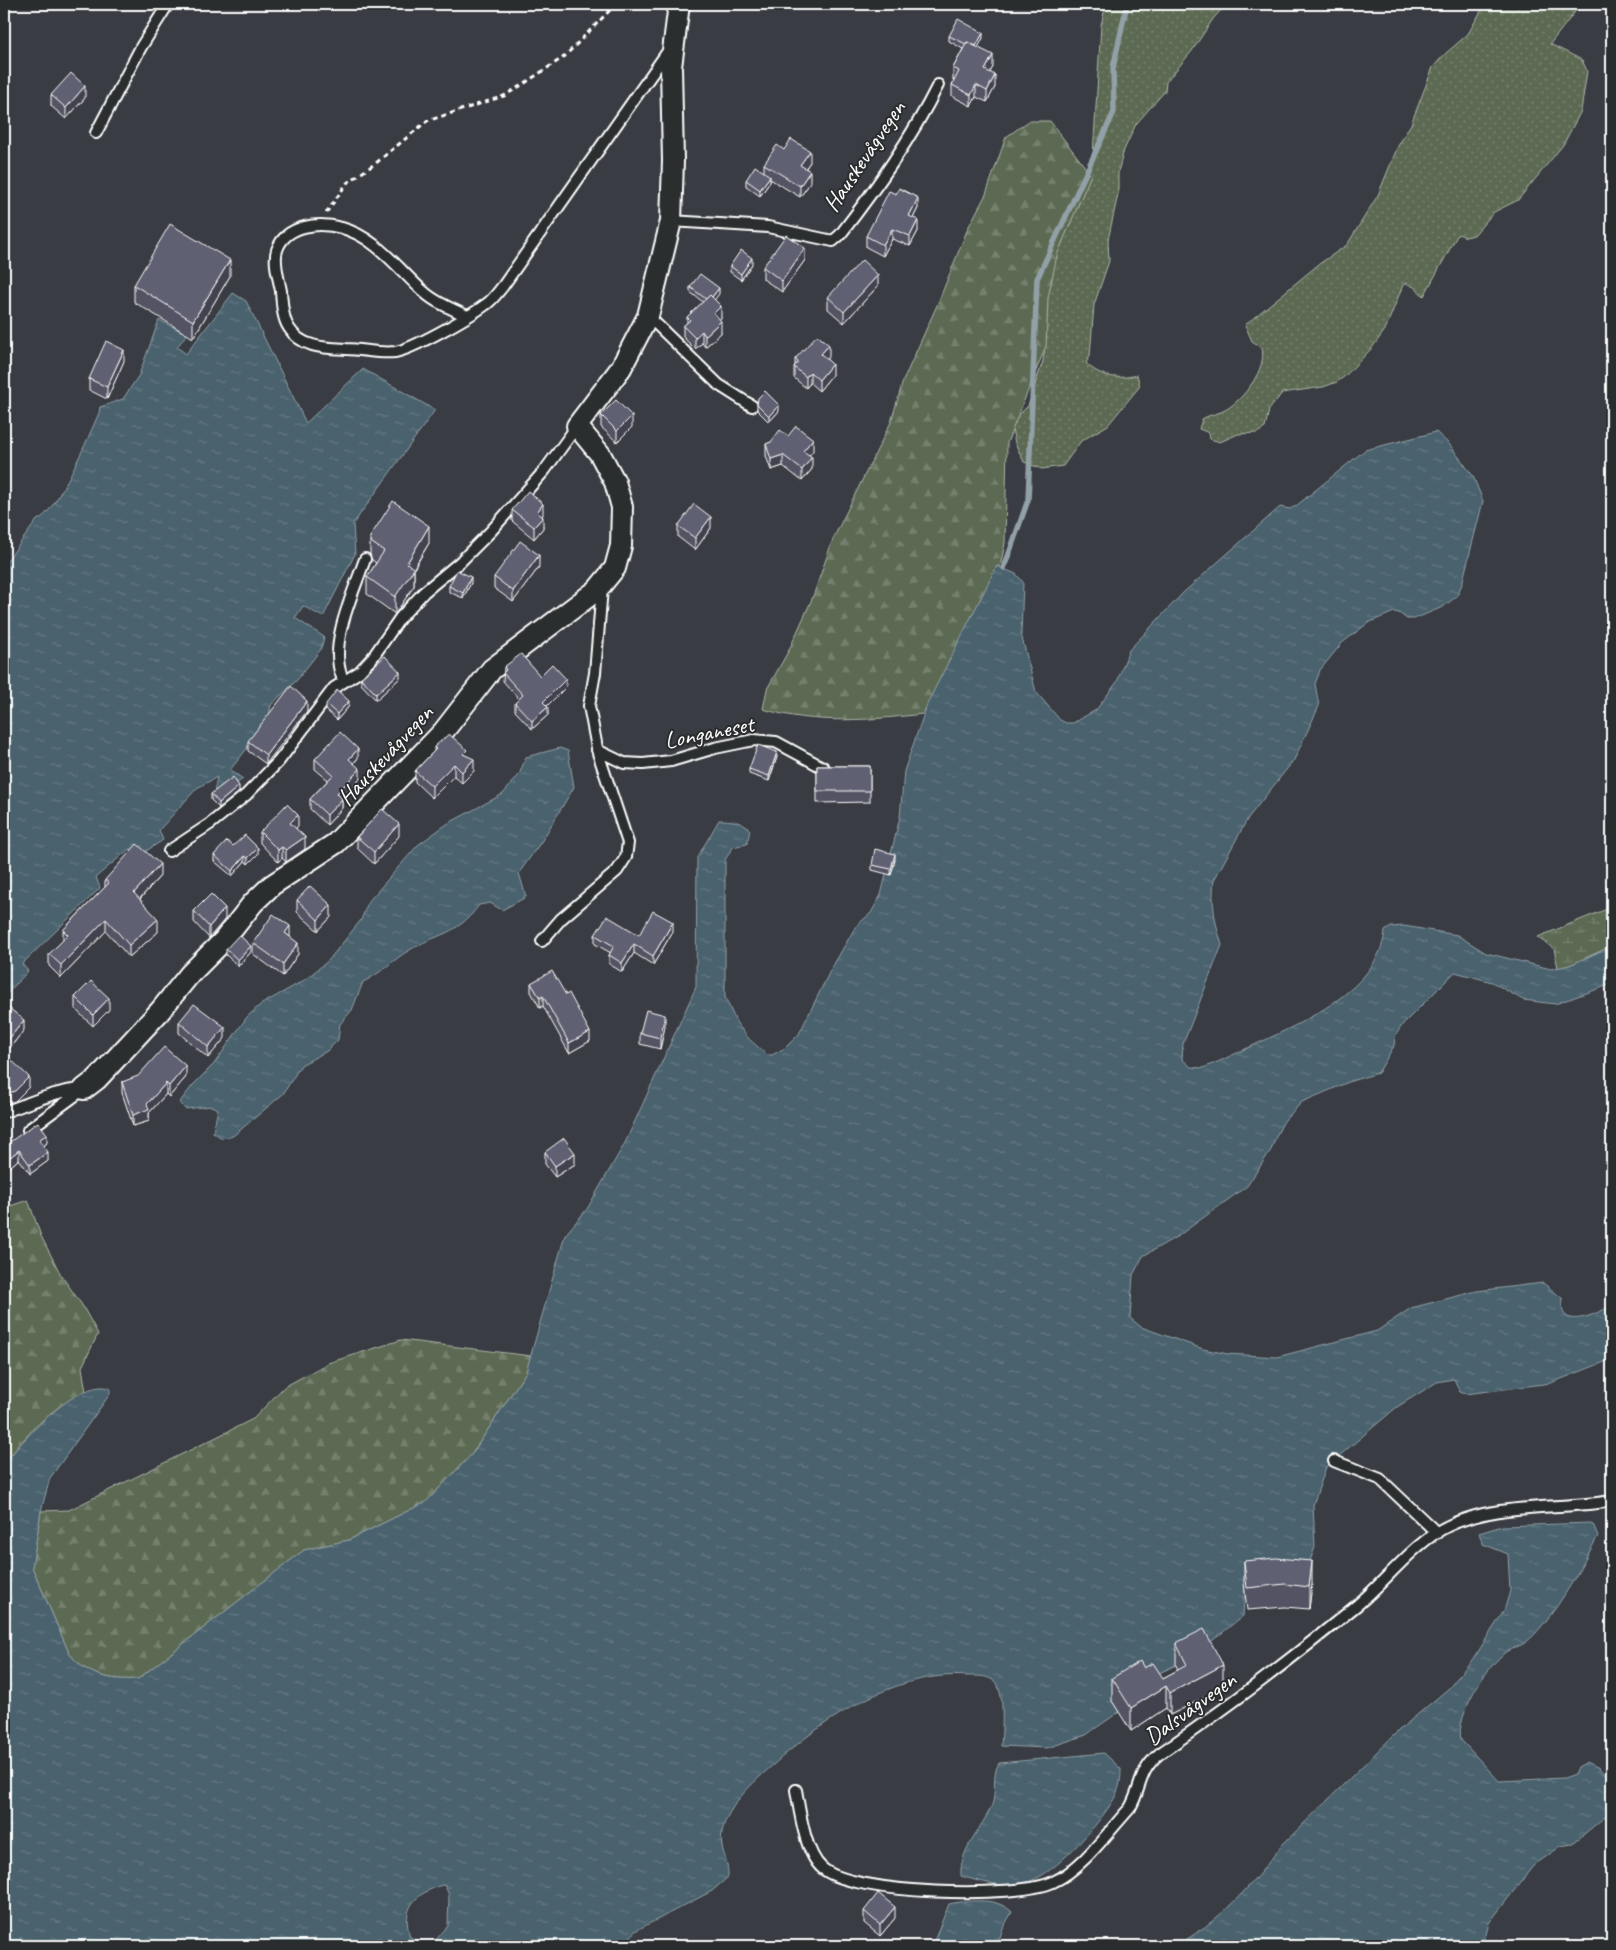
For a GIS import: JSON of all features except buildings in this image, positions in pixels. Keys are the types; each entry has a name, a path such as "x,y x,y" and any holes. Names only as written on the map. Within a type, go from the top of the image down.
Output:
{"street":[{"path":"577,426 621,368 648,316 671,222 674,161 671,67 679,4"},
{"name":"Hauskevågvegen","path":"84,1089 103,1072 160,1011 190,974 224,940 253,903 272,885 336,843 443,732 492,669 560,619 602,584 615,568 622,546 622,507 611,475 600,454 577,426"}],"lane":[{"path":"96,133 141,47 168,4"},
{"path":"467,316 426,294 367,239 342,228 318,224 304,226 285,236 276,251 283,310 289,328 307,344 326,348 355,349 368,353 397,352 467,316 487,304 503,286 673,44"},
{"name":"Hauskevågvegen","path":"671,222 768,226 833,240 845,229 892,165 918,126 938,85"},
{"path":"648,316 719,384 752,406"},
{"path":"169,851 210,824 246,795 279,761 334,688 359,672 373,657 400,618 424,592 460,562 491,531 545,470 577,426"},
{"path":"346,680 338,670 336,650 365,559"},
{"path":"542,941 561,920 617,871 626,857 628,843 598,750 588,706 595,673 602,584"},
{"name":"Longaneset","path":"598,750 624,763 643,764 671,761 715,748 754,740 776,742 824,768"},
{"path":"4,1112 58,1092 84,1089"},
{"name":"Hauskevågvegen","path":"19,1136 84,1089"},
{"path":"1334,1461 1380,1479 1437,1533"},
{"name":"Dalsvågvegen","path":"796,1790 803,1828 815,1859 821,1868 834,1877 925,1892 1008,1890 1043,1886 1065,1875 1130,1808 1147,1764 1358,1605 1437,1533 1460,1521 1492,1512 1612,1501"}],"path":[{"path":"318,224 347,183 383,158 428,121 504,96 525,84 564,57 616,4"}],"green space":[{"path":"1106,4 1234,4 1220,11 1213,19 1192,51 1166,82 1165,91 1136,124 1124,150 1118,172 1118,194 1108,240 1109,261 1094,305 1090,356 1086,363 1091,368 1110,376 1137,375 1140,386 1108,425 1081,441 1063,466 1042,469 1024,462 1015,443 1012,429 1013,420 1028,406 1043,361 1045,346 1038,310 1083,173 1093,155 1101,25"},
{"path":"1485,4 1581,4 1550,44 1582,60 1587,71 1581,111 1563,145 1518,200 1494,212 1474,235 1466,237 1458,234 1424,296 1414,287 1406,283 1403,285 1385,330 1372,348 1345,376 1337,382 1323,387 1282,393 1269,410 1265,428 1257,433 1238,434 1220,442 1210,439 1209,433 1199,429 1202,419 1224,411 1234,404 1253,382 1261,365 1262,348 1252,341 1245,325 1319,264 1347,245 1378,195 1398,146 1411,124 1433,67 1468,34"},
{"path":"1029,121 1050,121 1091,175 1057,255 1048,298 1046,346 1007,443 1005,543 1000,567 997,566 923,714 843,720 803,717 763,709 767,689 789,650 812,599 833,539 891,422 903,381 938,303 968,228 986,194 1006,137"},
{"path":"1612,907 1612,946 1570,965 1558,968 1554,949 1538,937"},
{"path":"28,1200 41,1236 61,1275 82,1305 98,1334 82,1367 86,1392 62,1405 40,1422 4,1465 4,1208"},
{"path":"401,1340 531,1356 526,1372 472,1454 426,1502 349,1540 304,1550 138,1679 109,1678 91,1672 76,1661 69,1653 32,1567 41,1511 69,1510 253,1419 284,1387 328,1363"}],"water":[{"path":"233,293 246,301 306,423 363,369 435,410 353,524 355,554 323,617 303,606 295,618 324,637 321,649 297,680 271,705 268,722 230,770 243,779 213,798 217,777 197,788 159,830 163,840 143,853 129,849 96,877 100,888 22,964 28,971 4,997 4,565 37,520 45,515 63,489 99,413 100,407 123,399 139,375 159,320 187,334 177,347 186,354"},
{"path":"1436,432 1450,445 1473,476 1483,501 1462,584 1457,596 1443,607 1414,619 1407,619 1394,612 1368,623 1342,643 1320,670 1315,684 1319,706 1294,760 1248,818 1214,880 1214,913 1222,945 1183,1044 1182,1059 1191,1067 1203,1068 1268,1039 1320,1011 1344,995 1364,976 1378,955 1385,931 1391,927 1404,926 1457,935 1486,953 1551,969 1570,965 1612,946 1612,984 1555,1004 1523,1000 1492,982 1455,972 1403,1024 1395,1036 1394,1046 1378,1073 1351,1081 1302,1102 1284,1121 1271,1150 1247,1186 1178,1236 1143,1256 1133,1275 1130,1318 1141,1327 1203,1349 1228,1354 1277,1357 1377,1331 1411,1308 1477,1291 1543,1283 1563,1299 1563,1309 1566,1316 1572,1318 1588,1316 1612,1305 1612,1359 1551,1383 1466,1394 1460,1392 1454,1379 1437,1382 1397,1407 1326,1467 1313,1505 1315,1547 1302,1583 1245,1583 1243,1616 1192,1657 1131,1687 1112,1701 1119,1712 1086,1735 1047,1748 1001,1746 1002,1713 999,1688 993,1680 979,1676 940,1676 914,1681 888,1689 838,1715 773,1765 734,1805 725,1822 721,1838 728,1877 712,1891 635,1931 624,1946 4,1946 4,1465 23,1441 51,1414 82,1392 97,1387 110,1388 110,1394 50,1478 41,1511 32,1567 69,1653 91,1672 109,1678 138,1679 304,1550 349,1540 426,1502 472,1454 526,1372 565,1235 587,1209 625,1143 696,987 697,858 719,820 740,823 750,830 747,844 733,847 725,860 725,997 736,1022 749,1039 767,1055 772,1055 785,1048 799,1034 830,971 856,926 871,913 881,895 900,817 904,771 928,702 997,566 1016,574 1023,582 1021,634 1036,692 1060,720 1066,723 1073,723 1096,710 1117,682 1129,650 1184,592 1280,507 1290,509 1296,506 1365,450","holes":["442,1885 445,1886 449,1895 448,1926 433,1943 425,1944 410,1937 407,1917 412,1903 424,1893"]},
{"path":"560,748 568,751 574,787 543,839 519,873 526,897 502,910 490,903 479,905 463,923 446,933 418,945 363,982 352,1010 340,1024 338,1040 327,1051 301,1065 283,1094 233,1136 222,1138 213,1132 218,1109 211,1106 185,1109 180,1102 193,1085 214,1064 247,1017 260,1005 303,981 328,961 361,920 368,902 418,845 447,824 503,794 519,775 526,757"},
{"path":"1593,1524 1598,1536 1572,1583 1534,1635 1524,1644 1507,1651 1482,1679 1468,1704 1460,1729 1461,1740 1499,1781 1564,1778 1575,1774 1578,1767 1587,1762 1599,1768 1612,1783 1612,1811 1572,1844 1561,1846 1533,1866 1489,1923 1483,1946 1175,1946 1191,1937 1220,1915 1246,1889 1281,1846 1398,1731 1449,1688 1476,1655 1504,1611 1510,1591 1508,1554 1483,1544 1479,1533 1502,1526"},
{"path":"1104,1753 1121,1769 1116,1795 1092,1829 1056,1865 1035,1879 1017,1884 988,1883 961,1876 961,1866 967,1848 992,1805 995,1773 999,1763"},
{"path":"965,1901 996,1903 1012,1912 1003,1928 997,1946 932,1946 949,1904"}],"waterway":[{"path":"1004,568 1028,500 1037,279 1114,112 1113,68 1127,4"}]}
